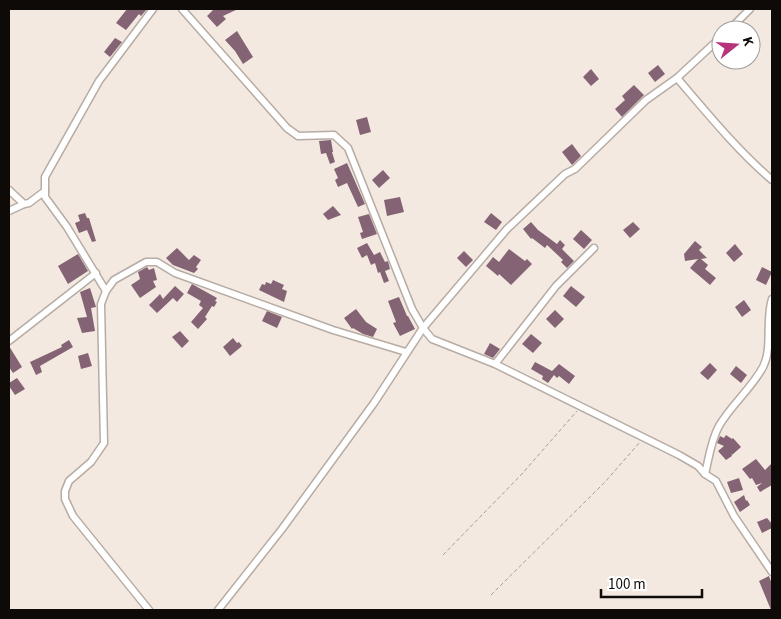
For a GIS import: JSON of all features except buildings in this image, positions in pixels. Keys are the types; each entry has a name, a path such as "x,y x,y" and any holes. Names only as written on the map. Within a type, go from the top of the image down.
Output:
{"street":[{"path":"106,291 45,197 45,177 98,81 153,9"},
{"path":"182,9 287,128 298,136 334,135 348,148 412,309 432,339 495,364 698,466 705,474 716,481 734,516 772,572"},
{"path":"739,20 750,9"},
{"path":"218,610 282,529 374,403 423,328 507,229 565,174 575,169 646,100 677,78 711,46"},
{"path":"677,78 716,124 772,180"},
{"path":"9,190 24,204"},
{"path":"9,211 29,203 45,191"},
{"path":"495,364 556,286 594,248"},
{"path":"149,610 73,516 64,499 69,481 91,462 104,442 100,304 114,280 146,262 157,262 175,273 333,330 406,352"},
{"path":"9,341 96,273"},
{"path":"705,474 718,426 763,367 767,354 768,310 772,299"}],"path":[{"path":"443,555 521,474 581,407"},
{"path":"491,595 605,482 644,438"}]}
